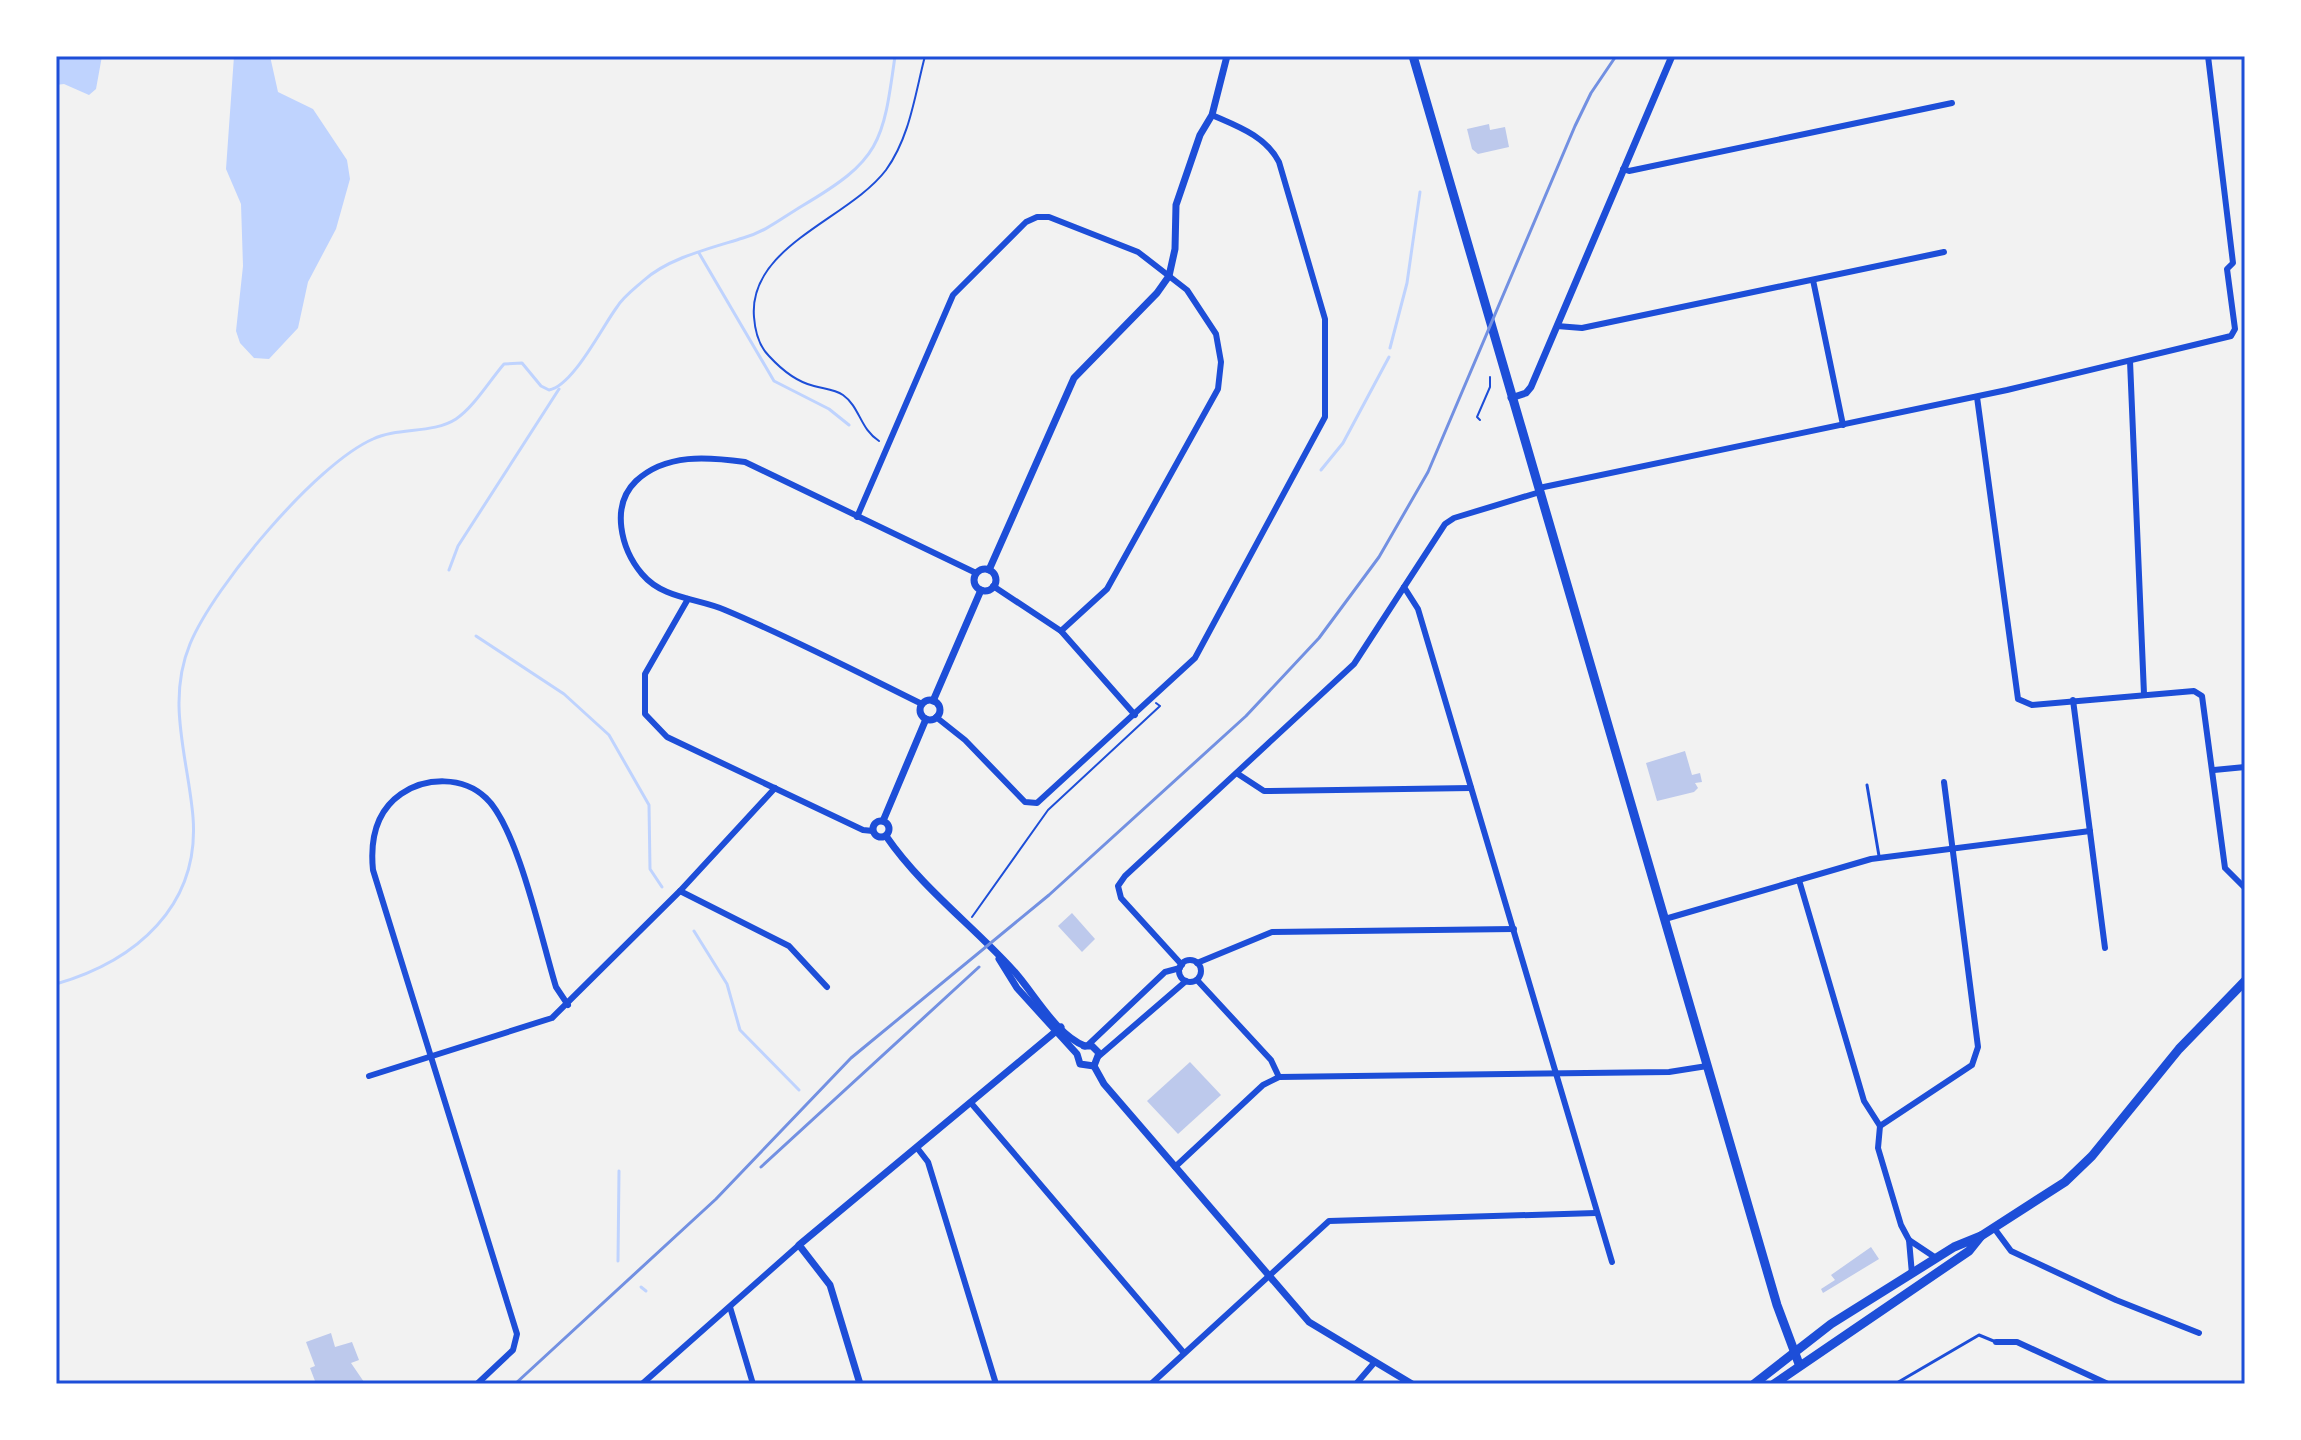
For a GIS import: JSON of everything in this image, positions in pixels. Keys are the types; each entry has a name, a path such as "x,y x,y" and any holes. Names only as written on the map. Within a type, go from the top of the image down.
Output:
{"main road":[{"path":"1413,56 1707,1066 1799,1364"},
{"path":"1754,1384 1793,1350 1912,1274 1994,1228 2078,1171 2179,1049 2245,981"},
{"path":"1774,1384 1799,1364 1969,1251 1981,1236"}],"street":[{"path":"989,570 1074,378 1157,293 1169,276 1175,249 1176,205 1200,135 1212,115 1227,56"},
{"path":"1511,398 1526,393 1531,387 1672,56"},
{"path":"1186,981 1181,966 1121,898 1118,886 1125,876 1354,664 1445,524 1454,518 1539,490 1977,397 2225,339 2235,329 2227,269 2233,263 2208,56"},
{"path":"1623,169 1629,171 1952,103"},
{"path":"926,719 936,717 965,740 1025,802 1037,803 1199,653 1325,417 1325,319 1279,162 1274,152 1253,134 1212,115"},
{"path":"857,517 953,295 1031,219 1049,217 1128,247 1169,276 1197,303 1220,344 1218,389 1107,589 1061,631"},
{"path":"1557,326 1582,328 1944,252"},
{"path":"1813,280 1843,425"},
{"path":"2130,361 2144,694"},
{"path":"1977,397 2016,695 2020,702 2032,705 2194,691 2202,696 2225,868 2245,888"},
{"path":"933,701 922,704 722,609 665,592 642,574 622,537 621,509 632,485 664,463 708,457 745,462 976,573 989,570"},
{"path":"989,570 994,576 993,586"},
{"path":"976,573 974,582 981,590"},
{"path":"993,586 1061,631 1135,715"},
{"path":"933,701 981,590 993,586"},
{"path":"1404,587 1418,609 1612,1262"},
{"path":"688,599 645,674 645,714 667,737 863,830 873,831 878,837 886,836"},
{"path":"2073,700 2105,948"},
{"path":"933,701 940,709 936,717"},
{"path":"922,704 920,712 926,719"},
{"path":"873,831 875,824 883,821 926,719"},
{"path":"2214,770 2245,767"},
{"path":"1238,774 1264,791 1471,788"},
{"path":"477,1384 513,1350 517,1334 373,870 372,835 389,803 418,784 455,781 486,798 507,831 556,987 568,1005"},
{"path":"1880,1126 1972,1065 1978,1047 1944,782"},
{"path":"369,1076 552,1018 680,891 775,788"},
{"path":"883,821 889,827 886,836"},
{"path":"1665,919 1879,858 2090,831"},
{"path":"886,836 906,862 999,958 1011,981 1058,1029 1077,1054 1080,1064 1094,1066"},
{"path":"1799,880 1864,1101 1880,1126 1878,1148 1895,1213 1909,1240 1912,1274"},
{"path":"680,891 789,946 827,987"},
{"path":"1077,1054 1165,972 1187,961 1197,963 1272,932 1514,929"},
{"path":"1197,963 1202,971 1197,980"},
{"path":"1094,1066 1099,1056 1186,981 1197,980"},
{"path":"1197,980 1271,1060 1279,1077"},
{"path":"1058,1029 1097,1050 1099,1056"},
{"path":"642,1384 799,1245 918,1149 1058,1029"},
{"path":"1094,1066 1104,1084 1315,1329 1412,1384"},
{"path":"1175,1167 1263,1085 1279,1077 1669,1072 1707,1066"},
{"path":"971,1103 1184,1353"},
{"path":"918,1149 928,1162 996,1384"},
{"path":"1151,1384 1332,1220 1596,1213"},
{"path":"1994,1228 2005,1246 2016,1254 2116,1300 2199,1333"},
{"path":"1909,1240 1937,1259"},
{"path":"799,1245 830,1285 860,1384"},
{"path":"730,1307 753,1384"},
{"path":"1996,1342 2017,1342 2108,1384"},
{"path":"1356,1384 1374,1363"}],"lane":[{"path":"1867,785 1879,858"},
{"path":"1895,1384 1970,1339 1986,1336 1996,1342"}],"path":[{"path":"887,445 866,432 854,406 840,393 802,381 769,356 756,332 754,302 760,281 776,259 866,191 888,167 916,102 925,56"},
{"path":"1480,420 1477,417 1490,387 1490,377"},
{"path":"972,917 1048,810 1160,706"}],"water":[{"path":"56,56 102,56 96,89 89,95 64,84 56,85"},
{"path":"234,56 270,56 278,92 313,109 347,160 350,179 336,229 308,282 298,328 269,359 254,358 240,343 236,331 243,266 241,204 226,169"}],"building":[{"path":"1489,124 1490,130 1505,127 1509,147 1478,154 1472,149 1467,129"},
{"path":"1685,751 1692,775 1700,773 1702,782 1695,783 1698,788 1694,792 1657,801 1646,763"},
{"path":"1072,913 1095,939 1082,952 1058,926"},
{"path":"1190,1062 1221,1095 1178,1134 1147,1101"},
{"path":"1871,1247 1879,1259 1823,1293 1821,1289 1835,1280 1831,1275"},
{"path":"331,1333 335,1347 352,1342 359,1360 351,1363 364,1382 315,1381 310,1368 315,1366 306,1342"}],"waterway":[{"path":"56,984 112,961 136,945 174,903 186,877 192,849 193,817 179,709 183,666 202,620 243,560 269,529 324,473 373,439 437,427 456,419 475,401 504,364 522,363 541,386 549,390 558,386 577,367 622,300 653,273 690,255 759,232 848,176 863,162 881,130 895,56"},
{"path":"1390,348 1407,283 1420,192"},
{"path":"699,253 774,381 829,409 849,425"},
{"path":"1321,470 1343,443 1389,357"},
{"path":"449,570 458,546 559,389"},
{"path":"476,636 564,694 609,735 649,805 650,869 662,887"},
{"path":"694,931 727,984 740,1030 799,1090"},
{"path":"618,1261 619,1171"},
{"path":"641,1287 646,1291"}],"railway":[{"path":"515,1384 716,1199 851,1058 1049,895 1246,716 1319,638 1379,557 1428,472 1575,126 1591,93 1616,56"},
{"path":"761,1167 979,967"}]}
